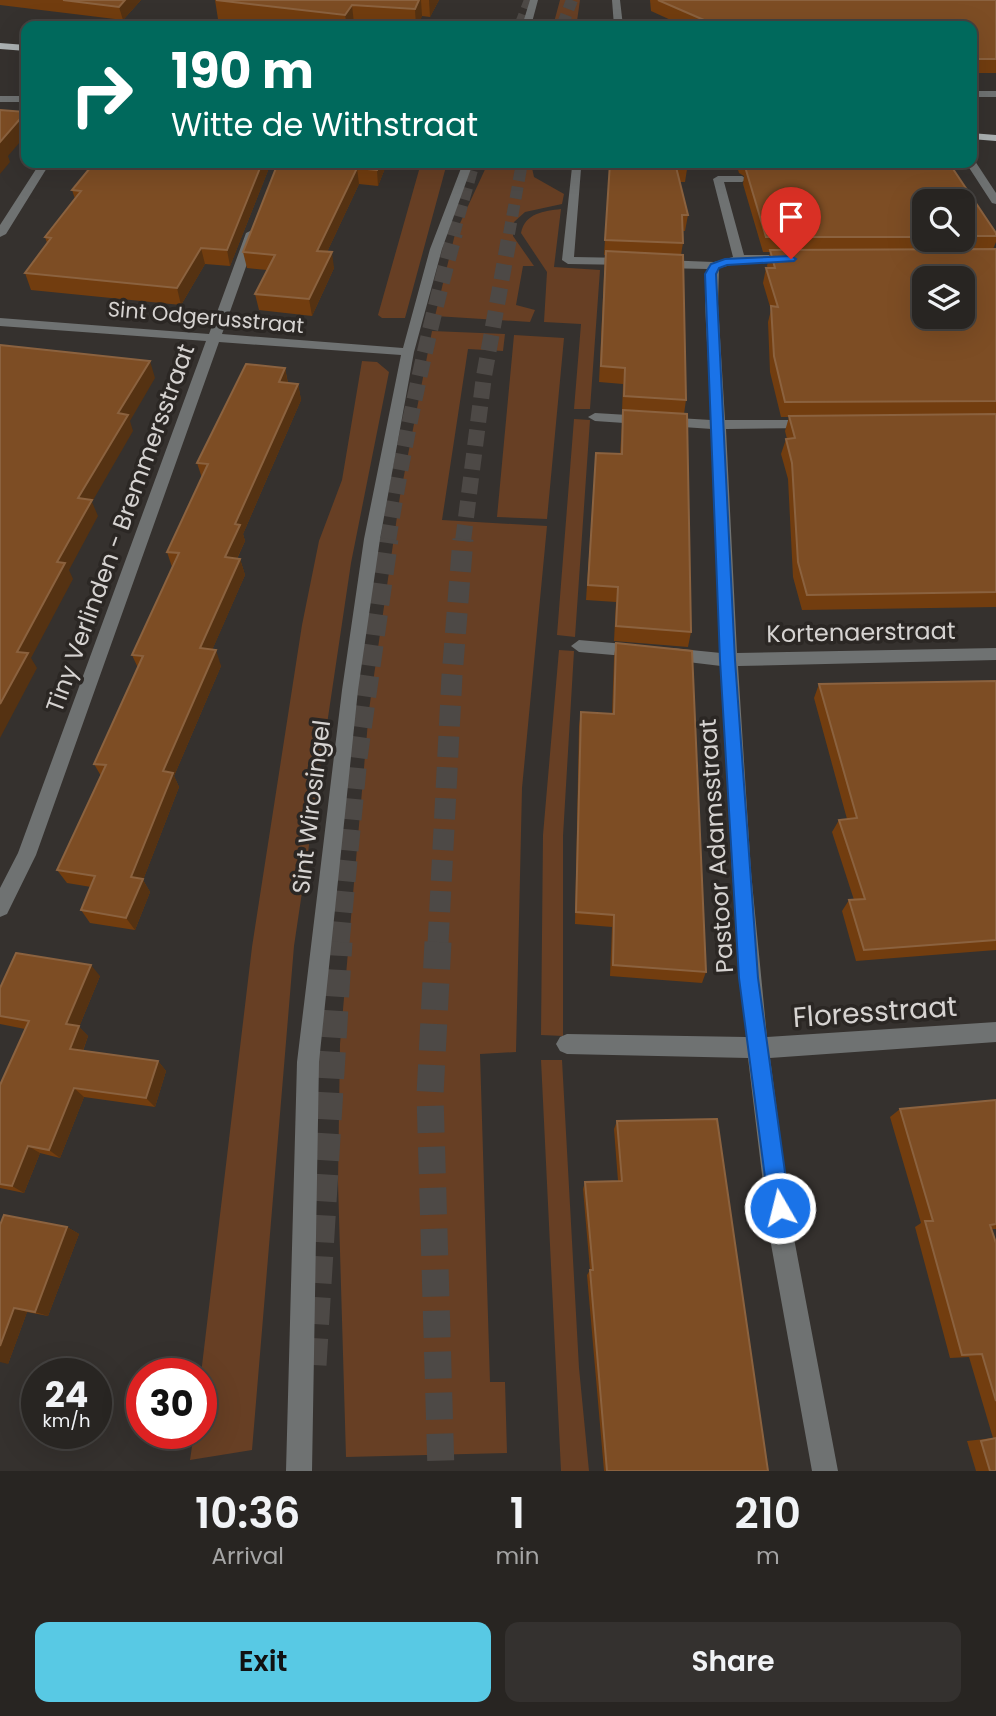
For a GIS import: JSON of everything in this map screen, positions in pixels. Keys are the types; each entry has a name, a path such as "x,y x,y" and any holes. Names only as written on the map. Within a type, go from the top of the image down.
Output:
{"main road":[{"path":"0,46 21,48"},
{"path":"977,136 996,138"}],"street":[{"path":"528,21 534,0"},
{"path":"617,0 619,21"},
{"path":"977,94 996,94"},
{"path":"0,99 21,99"},
{"path":"0,234 43,168"},
{"name":"Sint Wirosingel","path":"299,1471 308,1062 358,635 372,538 408,352 436,249 466,168"},
{"path":"974,168 996,201"},
{"path":"576,169 568,260 726,263 807,259"},
{"name":"Pastoor Adamsstraat","path":"742,179 718,178 726,263 711,274 711,334 719,425 728,660 748,978 803,1368 825,1471"},
{"name":"Tiny Verlinden - Bremmersstraat","path":"0,908 27,855 212,337 260,213"},
{"name":"Sint Odgerusstraat","path":"0,322 408,352"},
{"path":"595,417 719,425 830,424"},
{"name":"Kortenaerstraat","path":"579,646 728,660 996,654"},
{"name":"Floresstraat","path":"567,1044 757,1048 996,1032"}],"shaded area":[{"path":"560,0 580,0 577,21 554,21"},
{"path":"420,168 446,168 405,318 382,318 378,315"},
{"path":"486,168 532,168 534,177 564,194 562,204 525,212 514,222 513,236 534,266 523,266 516,305 535,310 530,322 435,316 455,234"},
{"path":"561,209 554,267 600,270 590,409 574,409 581,324 544,322 547,272 521,233 531,217"},
{"path":"432,331 505,334 503,351 468,349 442,520 547,526 522,788 516,1052 480,1054 490,1382 505,1382 507,1453 346,1457 338,1183 340,1044 369,710 400,496"},
{"path":"514,335 564,338 547,519 497,517"},
{"path":"362,361 377,362 389,372 351,563 294,946 252,1450 190,1460 192,1449 217,1449 217,1358 203,1358 252,947 302,625 319,541 342,480"},
{"path":"574,419 590,420 575,637 557,635"},
{"path":"559,650 574,651 563,836 563,1036 541,1035 543,835"},
{"path":"541,1060 562,1060 579,1368 589,1471 561,1471"}],"building":[{"path":"63,0 125,0 119,7"},
{"path":"216,0 419,0 415,9 352,5 345,15"},
{"path":"658,0 996,0 996,59 977,59 977,21 701,21 704,20"},
{"path":"0,110 21,112 21,118 0,142"},
{"path":"90,168 260,168 227,250 201,248 177,288 25,273 51,238 45,237 81,191 72,190"},
{"path":"276,168 357,168 317,251 332,252 309,299 255,294 275,255 243,252"},
{"path":"610,168 676,168 688,215 682,215 683,243 605,240"},
{"path":"748,168 952,168 966,189 912,189 912,237 766,237 746,170"},
{"path":"975,202 996,233 996,236 975,236"},
{"path":"975,249 996,249 996,401 785,402 774,356 771,306 778,307 766,268 775,268 770,250 975,252"},
{"path":"606,251 683,255 686,400 624,396 625,368 601,366"},
{"path":"0,345 150,361 118,413 128,415 78,498 92,500 57,562 65,563 17,652 28,653 0,704"},
{"path":"246,364 285,368 279,382 298,384 235,524 240,525 225,557 240,559 200,648 216,650 163,771 173,773 131,877 143,879 126,918 81,910 95,876 57,870 106,765 94,764 143,656 132,655 179,553 167,552 208,464 197,463"},
{"path":"623,410 687,414 691,632 616,626 618,587 588,585 596,453 622,454"},
{"path":"996,414 996,592 807,595 798,562 792,463 786,439 795,438 789,416"},
{"path":"616,643 692,651 706,972 613,965 614,915 576,912 581,712 614,714"},
{"path":"996,681 996,940 864,950 849,900 865,899 839,820 857,818 819,684"},
{"path":"16,953 91,965 66,1024 79,1026 70,1049 158,1061 146,1098 74,1088 49,1150 28,1146 12,1186 0,1184 0,1085 29,1021 0,1016 0,988"},
{"path":"996,1100 996,1224 990,1225 996,1243 996,1401 982,1354 962,1355 925,1221 933,1221 900,1109"},
{"path":"717,1119 768,1471 607,1471 585,1182 622,1181 617,1121"},
{"path":"4,1215 67,1227 35,1312 14,1308 0,1346 0,1225"},
{"path":"996,1438 996,1471 990,1471 981,1441"}],"tunnel":[{"path":"522,21 530,0"},
{"path":"564,21 572,0"},
{"path":"454,234 473,168"},
{"path":"509,234 521,168"},
{"path":"388,541 417,386 455,233"},
{"path":"463,541 484,376 510,233"},
{"path":"339,943 357,758 388,539"},
{"path":"438,943 452,676 463,539"},
{"path":"313,1365 339,942"},
{"path":"438,942 430,1095 441,1471"}],"route":[{"path":"780,1208 748,978 728,660 719,425 711,334 711,274 714,266 725,262 791,259"}]}
